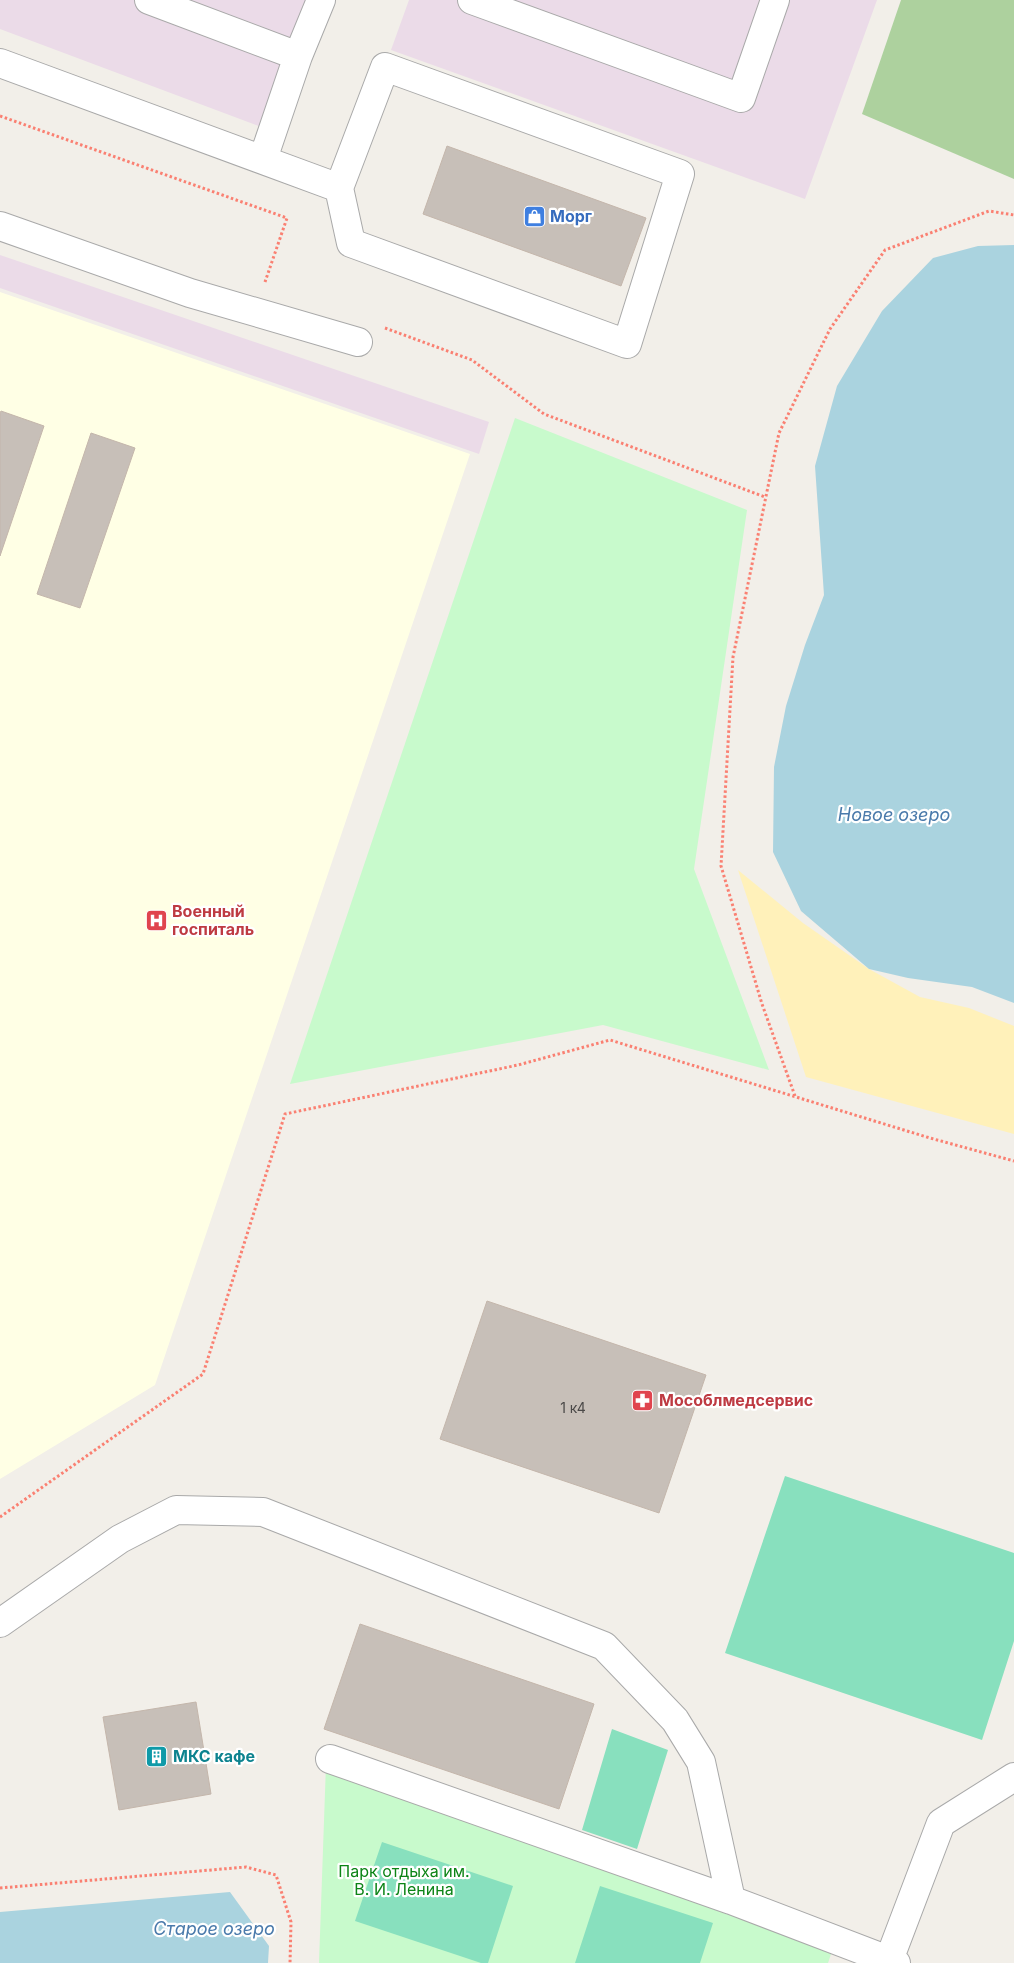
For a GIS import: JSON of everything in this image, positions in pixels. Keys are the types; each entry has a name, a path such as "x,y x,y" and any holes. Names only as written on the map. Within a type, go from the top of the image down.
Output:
{"street":[{"path":"149,0 298,56"},
{"path":"263,159 298,56 321,0"},
{"path":"472,0 741,98 769,2"},
{"path":"0,63 339,188"},
{"path":"385,67 680,174 627,344 351,243 339,188 385,67"},
{"path":"0,226 190,293 358,342"},
{"path":"0,1623 120,1539 176,1510 263,1512 604,1646 675,1720 700,1762 731,1900"},
{"path":"330,1759 731,1900 882,1961 941,1823 1014,1777"}],"path":[{"path":"0,116 287,218 264,284 273,288"},
{"path":"795,1096 762,1004 721,866 733,657 779,433 830,330 886,250 989,211 1014,215"},
{"path":"382,327 472,360 544,414 765,497"},
{"path":"0,1517 203,1374 285,1114 518,1065 610,1040 930,1138 1014,1161"},
{"path":"0,1888 246,1867 276,1875 291,1922 290,1963"}],"shaded area":[{"path":"0,0 334,0 283,135 0,29"},
{"path":"409,0 877,0 805,199 391,50"},
{"path":"0,255 489,422 479,454 0,288"},
{"name":"Военный госпиталь","path":"0,292 470,454 155,1385 0,1479"}],"green space":[{"path":"901,0 1014,0 1014,179 862,114"},
{"path":"515,418 747,510 694,869 769,1070 603,1025 290,1084"},
{"path":"785,1476 1014,1553 1014,1641 982,1740 725,1653"},
{"path":"612,1729 668,1750 637,1849 582,1830"},
{"name":"Парк отдыха им. В. И. Ленина","path":"326,1764 833,1948 828,1963 319,1963"},
{"path":"382,1842 513,1886 488,1963 481,1963 355,1921"},
{"path":"600,1886 713,1923 700,1963 575,1963"}],"sand":[{"path":"738,870 803,923 869,969 920,997 969,1008 1014,1026 1014,1134 806,1077"}],"water":[{"name":"Новое озеро","path":"1014,245 1014,1003 972,987 908,978 869,969 801,911 773,852 774,767 786,706 805,645 824,595 815,466 837,386 882,311 933,258 978,246"},
{"name":"Старое озеро","path":"230,1892 269,1946 268,1963 0,1963 0,1912"}],"building":[{"name":"Морг","path":"447,146 646,218 621,286 423,214"},
{"path":"1,411 44,426 0,556 0,413"},
{"path":"91,433 135,448 80,608 37,594"},
{"path":"487,1301 706,1375 659,1513 440,1439"},
{"path":"360,1624 594,1704 559,1809 324,1729"},
{"name":"МКС кафе","path":"196,1702 211,1794 119,1810 103,1717"}],"place":[{"name":"Морг","path":"534,216"},
{"name":"Военный госпиталь","path":"156,920"},
{"name":"Мособлмедсервис","path":"643,1400"},
{"name":"МКС кафе","path":"157,1756"}]}
